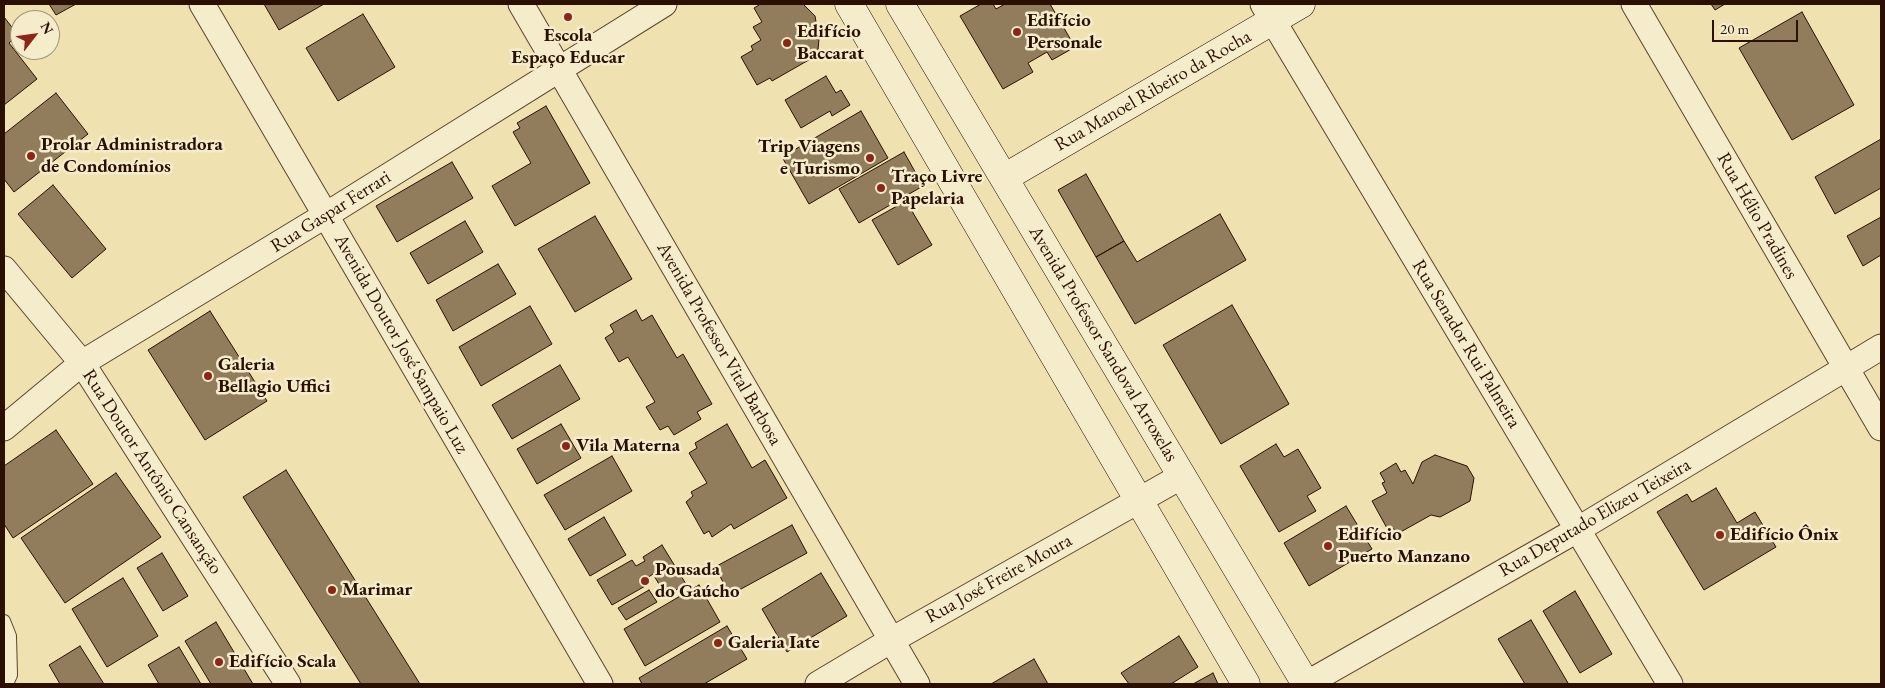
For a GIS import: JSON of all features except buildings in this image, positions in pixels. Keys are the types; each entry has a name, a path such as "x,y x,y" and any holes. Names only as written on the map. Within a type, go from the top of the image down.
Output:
{"street":[{"name":"Avenida Doutor José Sampaio Luz","path":"202,4 600,684"},
{"name":"Avenida Professor Vital Barbosa","path":"521,4 916,684"},
{"name":"Rua Gaspar Ferrari","path":"4,428 82,364 326,215 664,4"},
{"path":"849,4 1246,684"},
{"name":"Avenida Professor Sandoval Arroxelas","path":"900,4 1306,684"},
{"name":"Rua Manoel Ribeiro da Rocha","path":"1004,178 1268,12 1301,4"},
{"name":"Rua Hélio Pradines","path":"1634,4 1881,428"},
{"name":"Rua Senador Rui Palmeira","path":"1268,12 1670,684"},
{"name":"Rua Doutor Antônio Cansanção","path":"4,269 82,364 288,684"},
{"name":"Rua Deputado Elizeu Teixeira","path":"1306,684 1577,530 1881,347"},
{"name":"Rua José Freire Moura","path":"818,684 890,640 1182,476"}],"lane":[{"path":"4,621 10,636 11,675 7,684"}],"place":[{"name":"Escola Espaço Educar","path":"568,17"},
{"name":"Edifício Personale","path":"1017,32"},
{"name":"Edifício Baccarat","path":"787,43"},
{"name":"Prolar Administradora de Condomínios","path":"31,156"},
{"name":"Trip Viagens e Turismo","path":"870,158"},
{"name":"Traço Livre Papelaria","path":"881,188"},
{"name":"Galeria Bellagio Uffici","path":"208,376"},
{"name":"Vila Materna","path":"566,446"},
{"name":"Edifício Ônix","path":"1720,535"},
{"name":"Edifício Puerto Manzano","path":"1328,546"},
{"name":"Pousada do Gaúcho","path":"645,581"},
{"name":"Marimar","path":"332,590"},
{"name":"Galeria Iate","path":"718,643"},
{"name":"Edifício Scala","path":"219,662"}]}
